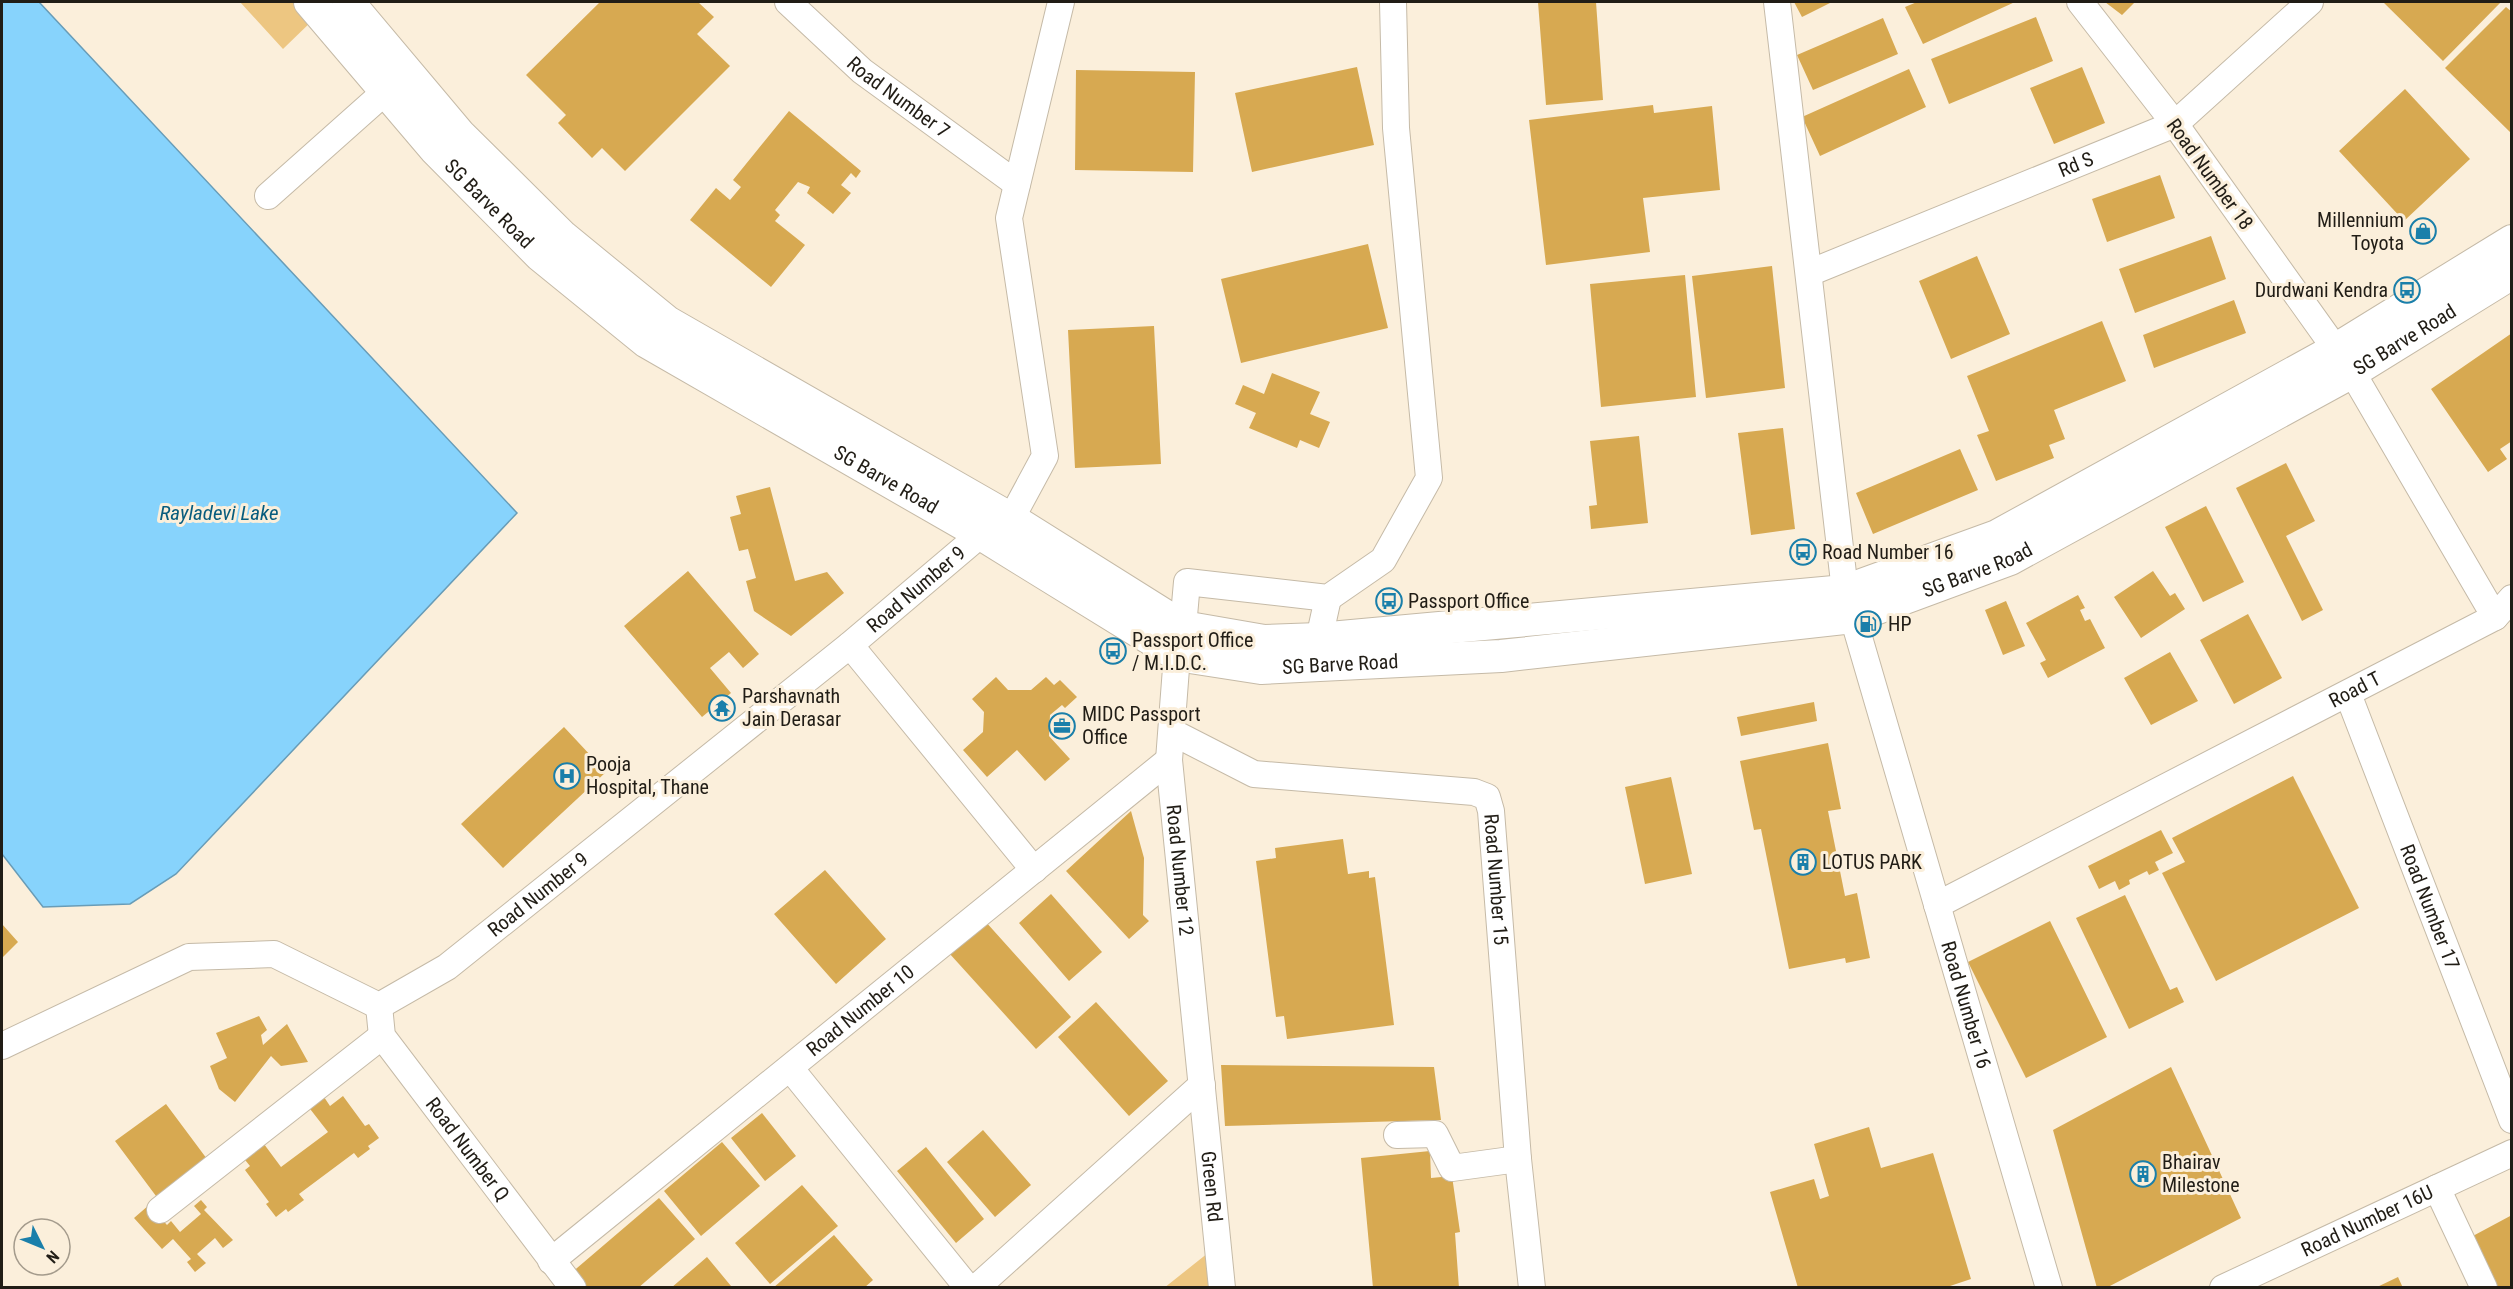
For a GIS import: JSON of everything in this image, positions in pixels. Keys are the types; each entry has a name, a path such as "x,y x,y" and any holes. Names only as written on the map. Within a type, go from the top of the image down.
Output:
{"main road":[{"name":"SG Barve Road","path":"310,2 435,149 540,255 647,342 981,534 1180,641 1261,668 1501,656 1849,604 1997,536 2344,361 2511,273"},
{"name":"SG Barve Road","path":"348,2 459,134 563,237 667,322 1011,519 1180,641 1319,639 1849,604"},
{"name":"SG Barve Road","path":"2344,361 2511,241"}],"street":[{"name":"Road Number 7","path":"788,2 862,71 1017,184"},
{"path":"1011,519 1045,456 1009,218 1061,2"},
{"path":"1319,639 1328,598 1383,560 1429,478 1396,128 1393,2"},
{"name":"Road Number 16","path":"1777,2 1849,604 2049,1287"},
{"name":"Road Number 18","path":"2080,2 2175,124 2344,361"},
{"name":"Rd S","path":"1809,273 2175,124 2310,2"},
{"path":"268,196 386,91"},
{"path":"2344,361 2495,617 2511,597"},
{"name":"Road Number 9","path":"379,1006 447,966 850,645 981,534 1011,519"},
{"name":"Road Number 12","path":"1202,1085 1170,760 1187,582 1328,598"},
{"name":"Road T","path":"1937,904 2495,617"},
{"path":"850,645 1034,870"},
{"name":"Road Number 17","path":"2348,694 2511,1120"},
{"name":"Road Number 15","path":"1172,732 1254,774 1474,792 1487,797 1491,811 1518,1159 1532,1287"},
{"name":"Road Number 10","path":"551,1261 1170,760"},
{"path":"2,1044 189,957 274,954 379,1006 382,1036 160,1210"},
{"name":"Road Number Q","path":"382,1036 573,1287"},
{"path":"790,1068 968,1287"},
{"path":"976,1287 1202,1085"},
{"name":"Green Rd","path":"1202,1085 1222,1287"},
{"path":"1397,1135 1435,1134 1452,1168 1518,1159"},
{"name":"Road Number 16U","path":"2223,1287 2511,1153"},
{"path":"2437,1188 2484,1287"}],"shaded area":[{"path":"240,2 303,2 316,17 283,49"},
{"path":"1213,1249 1217,1287 1164,1288"}],"water":[{"name":"Rayladevi Lake","path":"2,2 39,2 517,513 176,874 130,904 43,907 2,854"}],"building":[{"path":"600,2 698,2 714,17 697,34 730,66 625,171 602,148 592,158 558,123 566,115 526,75"},
{"path":"1538,2 1596,2 1603,100 1546,105"},
{"path":"1794,2 1832,2 1802,17"},
{"path":"1917,2 2015,2 1923,44 1905,7"},
{"path":"2105,2 2135,2 2122,15"},
{"path":"2383,2 2501,2 2443,61"},
{"path":"2506,7 2512,12 2512,134 2445,68"},
{"path":"2036,17 2053,61 1949,104 1931,59"},
{"path":"1883,18 1898,54 1813,90 1797,55"},
{"path":"1357,67 1374,145 1252,172 1235,93"},
{"path":"2082,67 2105,123 2054,144 2030,88"},
{"path":"1909,69 1926,107 1820,156 1802,117"},
{"path":"1076,70 1195,72 1193,172 1075,170"},
{"path":"2405,89 2470,159 2404,221 2339,151"},
{"path":"1653,105 1654,113 1712,106 1720,190 1643,198 1650,252 1546,265 1529,120"},
{"path":"789,111 861,171 856,178 851,173 841,185 851,193 833,214 807,193 810,187 798,182 775,210 780,215 775,221 805,245 771,287 690,220 716,188 730,200 741,187 733,180"},
{"path":"2160,175 2175,218 2107,242 2092,199"},
{"path":"2211,236 2226,279 2135,313 2119,269"},
{"path":"1368,244 1388,328 1241,363 1221,279"},
{"path":"1977,256 2010,334 1951,359 1919,281"},
{"path":"1772,266 1785,388 1706,398 1692,276"},
{"path":"1685,275 1696,397 1601,407 1590,284"},
{"path":"2234,300 2246,333 2154,368 2143,335"},
{"path":"2102,321 2126,381 2054,410 2065,439 2049,445 2054,458 1996,481 1977,435 1989,431 1967,376"},
{"path":"1154,326 1161,464 1075,468 1068,330"},
{"path":"2512,333 2512,441 2500,449 2507,459 2488,472 2431,389"},
{"path":"1272,373 1320,392 1310,414 1330,422 1319,448 1300,440 1297,448 1249,428 1256,413 1235,404 1243,385 1264,394"},
{"path":"1783,428 1795,529 1751,535 1738,433"},
{"path":"1639,436 1648,523 1591,529 1589,506 1597,505 1590,441"},
{"path":"1960,449 1978,490 1873,534 1856,493"},
{"path":"2286,463 2315,521 2286,536 2323,610 2302,621 2236,488"},
{"path":"770,487 795,581 827,572 844,593 791,636 754,611 746,581 756,578 748,549 739,551 730,517 741,514 736,496"},
{"path":"2206,506 2244,582 2203,602 2165,527"},
{"path":"688,571 759,654 743,668 729,652 710,668 731,693 702,717 624,626"},
{"path":"2153,571 2170,596 2175,593 2185,609 2141,638 2114,597"},
{"path":"2078,595 2085,608 2080,610 2085,621 2090,619 2105,648 2048,678 2040,663 2046,660 2026,623"},
{"path":"2006,601 2025,646 2003,655 1985,610"},
{"path":"2248,614 2282,678 2234,704 2200,640"},
{"path":"2170,652 2198,701 2151,725 2124,678"},
{"path":"996,677 1008,690 1031,690 1046,677 1054,685 1060,680 1077,697 1065,708 1062,705 1050,715 1049,736 1070,759 1045,781 1017,750 987,777 963,750 983,732 984,712 972,699"},
{"path":"1814,702 1817,721 1741,736 1737,717"},
{"path":"564,727 606,772 503,868 461,824"},
{"name":"LOTUS PARK","path":"1828,743 1841,809 1828,811 1845,896 1857,893 1870,958 1846,963 1845,958 1789,969 1761,829 1754,830 1740,761"},
{"path":"2293,776 2359,908 2216,981 2162,873 2185,862 2172,838"},
{"path":"1671,777 1692,874 1645,884 1625,787"},
{"path":"1131,811 1144,858 1143,915 1149,921 1129,939 1066,871"},
{"path":"2161,830 2173,853 2155,862 2159,870 2149,875 2147,871 2129,880 2130,884 2119,890 2115,881 2099,889 2088,866"},
{"path":"1343,839 1348,874 1369,871 1369,878 1375,877 1394,1025 1287,1039 1284,1016 1276,1017 1256,861 1276,858 1275,848"},
{"path":"825,870 886,939 836,984 774,914"},
{"path":"1051,894 1102,952 1069,981 1019,923"},
{"path":"2125,895 2170,990 2177,987 2184,1002 2129,1029 2076,918"},
{"path":"985,921 1071,1017 1036,1049 949,953"},
{"path":"2050,921 2107,1037 2026,1078 1968,962"},
{"path":"2,924 18,942 2,958"},
{"path":"1096,1002 1168,1081 1129,1116 1058,1037"},
{"path":"259,1016 267,1030 261,1035 263,1045 287,1024 308,1062 281,1066 271,1056 235,1102 219,1089 210,1066 227,1058 216,1033"},
{"path":"1221,1065 1434,1067 1441,1120 1225,1126"},
{"name":"Bhairav Milestone","path":"2171,1067 2241,1218 2106,1288 2097,1288 2053,1130"},
{"path":"322,1094 330,1106 343,1096 365,1126 369,1124 379,1138 358,1158 354,1153 299,1194 304,1200 288,1212 286,1209 276,1217 266,1204 269,1202 245,1170 250,1166 241,1155 261,1140 281,1167 328,1132 307,1105"},
{"path":"166,1104 207,1159 156,1196 115,1141"},
{"path":"762,1113 796,1156 765,1181 731,1138"},
{"path":"1869,1127 1881,1168 1933,1153 1971,1279 1944,1288 1798,1288 1770,1192 1814,1179 1820,1199 1829,1196 1814,1144"},
{"path":"983,1130 1031,1185 995,1217 947,1162"},
{"path":"722,1142 760,1186 701,1236 664,1191"},
{"path":"926,1147 984,1219 956,1243 897,1171"},
{"path":"1430,1151 1431,1178 1452,1176 1460,1232 1455,1233 1459,1288 1373,1288 1361,1158"},
{"path":"802,1185 838,1226 770,1284 735,1243"},
{"path":"659,1198 695,1239 638,1288 582,1288 570,1274"},
{"path":"201,1200 207,1207 204,1210 233,1240 223,1248 215,1238 197,1254 206,1263 195,1272 187,1262 191,1259 173,1239 162,1249 134,1218 149,1205 167,1225 171,1221 180,1232 201,1214 194,1206"},
{"path":"2512,1215 2512,1288 2498,1288 2471,1237"},
{"path":"834,1235 873,1280 864,1288 773,1288"},
{"path":"707,1257 731,1286 671,1288"},
{"path":"2398,1277 2403,1288 2375,1288"}],"place":[{"name":"Millennium Toyota","path":"2423,231"},
{"name":"Durdwani Kendra","path":"2407,290"},
{"name":"Road Number 16","path":"1803,552"},
{"name":"Passport Office","path":"1389,601"},
{"name":"HP","path":"1868,624"},
{"name":"Passport Office / M.I.D.C.","path":"1113,651"},
{"name":"Parshavnath Jain Derasar","path":"722,708"},
{"name":"MIDC Passport Office","path":"1062,726"},
{"name":"Pooja Hospital, Thane","path":"567,776"},
{"name":"LOTUS PARK","path":"1803,862"},
{"name":"Bhairav Milestone","path":"2143,1174"}]}
